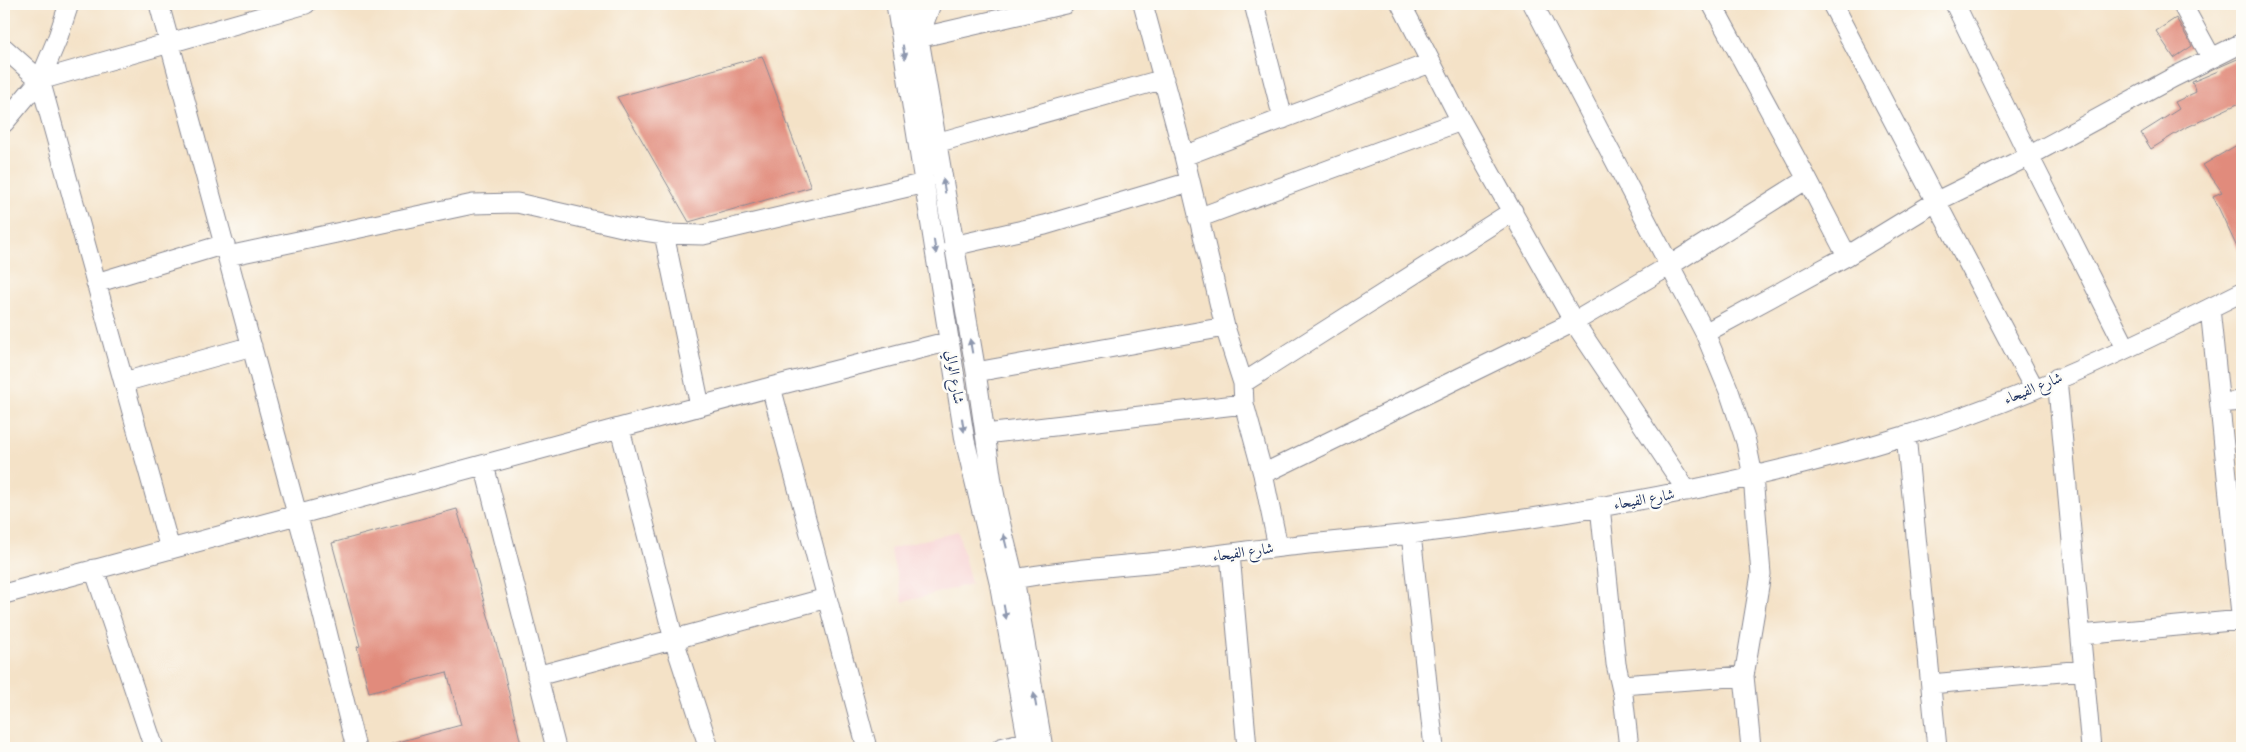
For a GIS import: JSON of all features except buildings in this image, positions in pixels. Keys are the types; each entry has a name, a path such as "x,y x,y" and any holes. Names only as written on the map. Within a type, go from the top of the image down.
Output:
{"street":[{"path":"4,123 40,80 58,37 68,4"},
{"path":"159,4 252,346 356,748"},
{"path":"40,80 281,7 306,4"},
{"name":"شارع الوالي","path":"896,4 967,450 1007,580"},
{"name":"شارع الوالي","path":"913,4 976,372 1034,746"},
{"path":"918,38 931,4"},
{"path":"918,38 1064,4"},
{"path":"1143,4 1184,156 1225,327 1242,384 1244,404 1263,474 1278,547"},
{"path":"1254,4 1283,119"},
{"path":"1401,4 1461,122 1574,322 1687,491"},
{"path":"1533,4 1705,333 1729,391 1746,442 1753,476 1761,574 1744,676 1751,748"},
{"path":"1712,4 1847,256"},
{"path":"1832,4 2034,388"},
{"path":"1956,4 2029,156 2126,348"},
{"path":"2182,4 2211,57"},
{"path":"1705,333 1847,256 1937,201 2029,156 2211,57 2242,43"},
{"path":"4,48 40,80 170,550"},
{"path":"1184,156 1430,63"},
{"path":"936,143 1164,79"},
{"path":"1198,218 1461,122"},
{"path":"1263,474 1574,322 1669,266 1807,179"},
{"path":"953,246 1045,225 1190,182"},
{"path":"96,283 226,250 473,204 517,203 631,229 664,234 703,235 925,183"},
{"path":"1242,384 1513,211"},
{"path":"664,234 700,406"},
{"name":"شارع الفيحاء","path":"1007,580 1278,547 1411,534 1600,506 1687,491 1753,476 1906,435 2034,388 2126,348 2242,292"},
{"path":"2210,308 2242,624"},
{"path":"976,372 1225,327"},
{"path":"4,594 771,387 950,341"},
{"path":"124,382 252,346"},
{"path":"2057,378 2091,748"},
{"path":"771,387 867,748"},
{"path":"2220,403 2242,401"},
{"path":"985,434 1244,404"},
{"path":"620,429 674,640 709,748"},
{"path":"1906,435 1937,748"},
{"path":"484,465 556,748"},
{"path":"1600,506 1616,664 1622,685 1630,748"},
{"path":"1411,534 1434,748"},
{"path":"1230,554 1247,748"},
{"path":"94,570 154,748"},
{"path":"537,676 827,598"},
{"path":"2081,635 2242,620"},
{"path":"1932,684 2084,670"},
{"path":"1622,685 1744,676"},
{"path":"1001,748 1034,746"}],"shaded area":[{"path":"958,531 971,584 903,602 890,549"}]}
